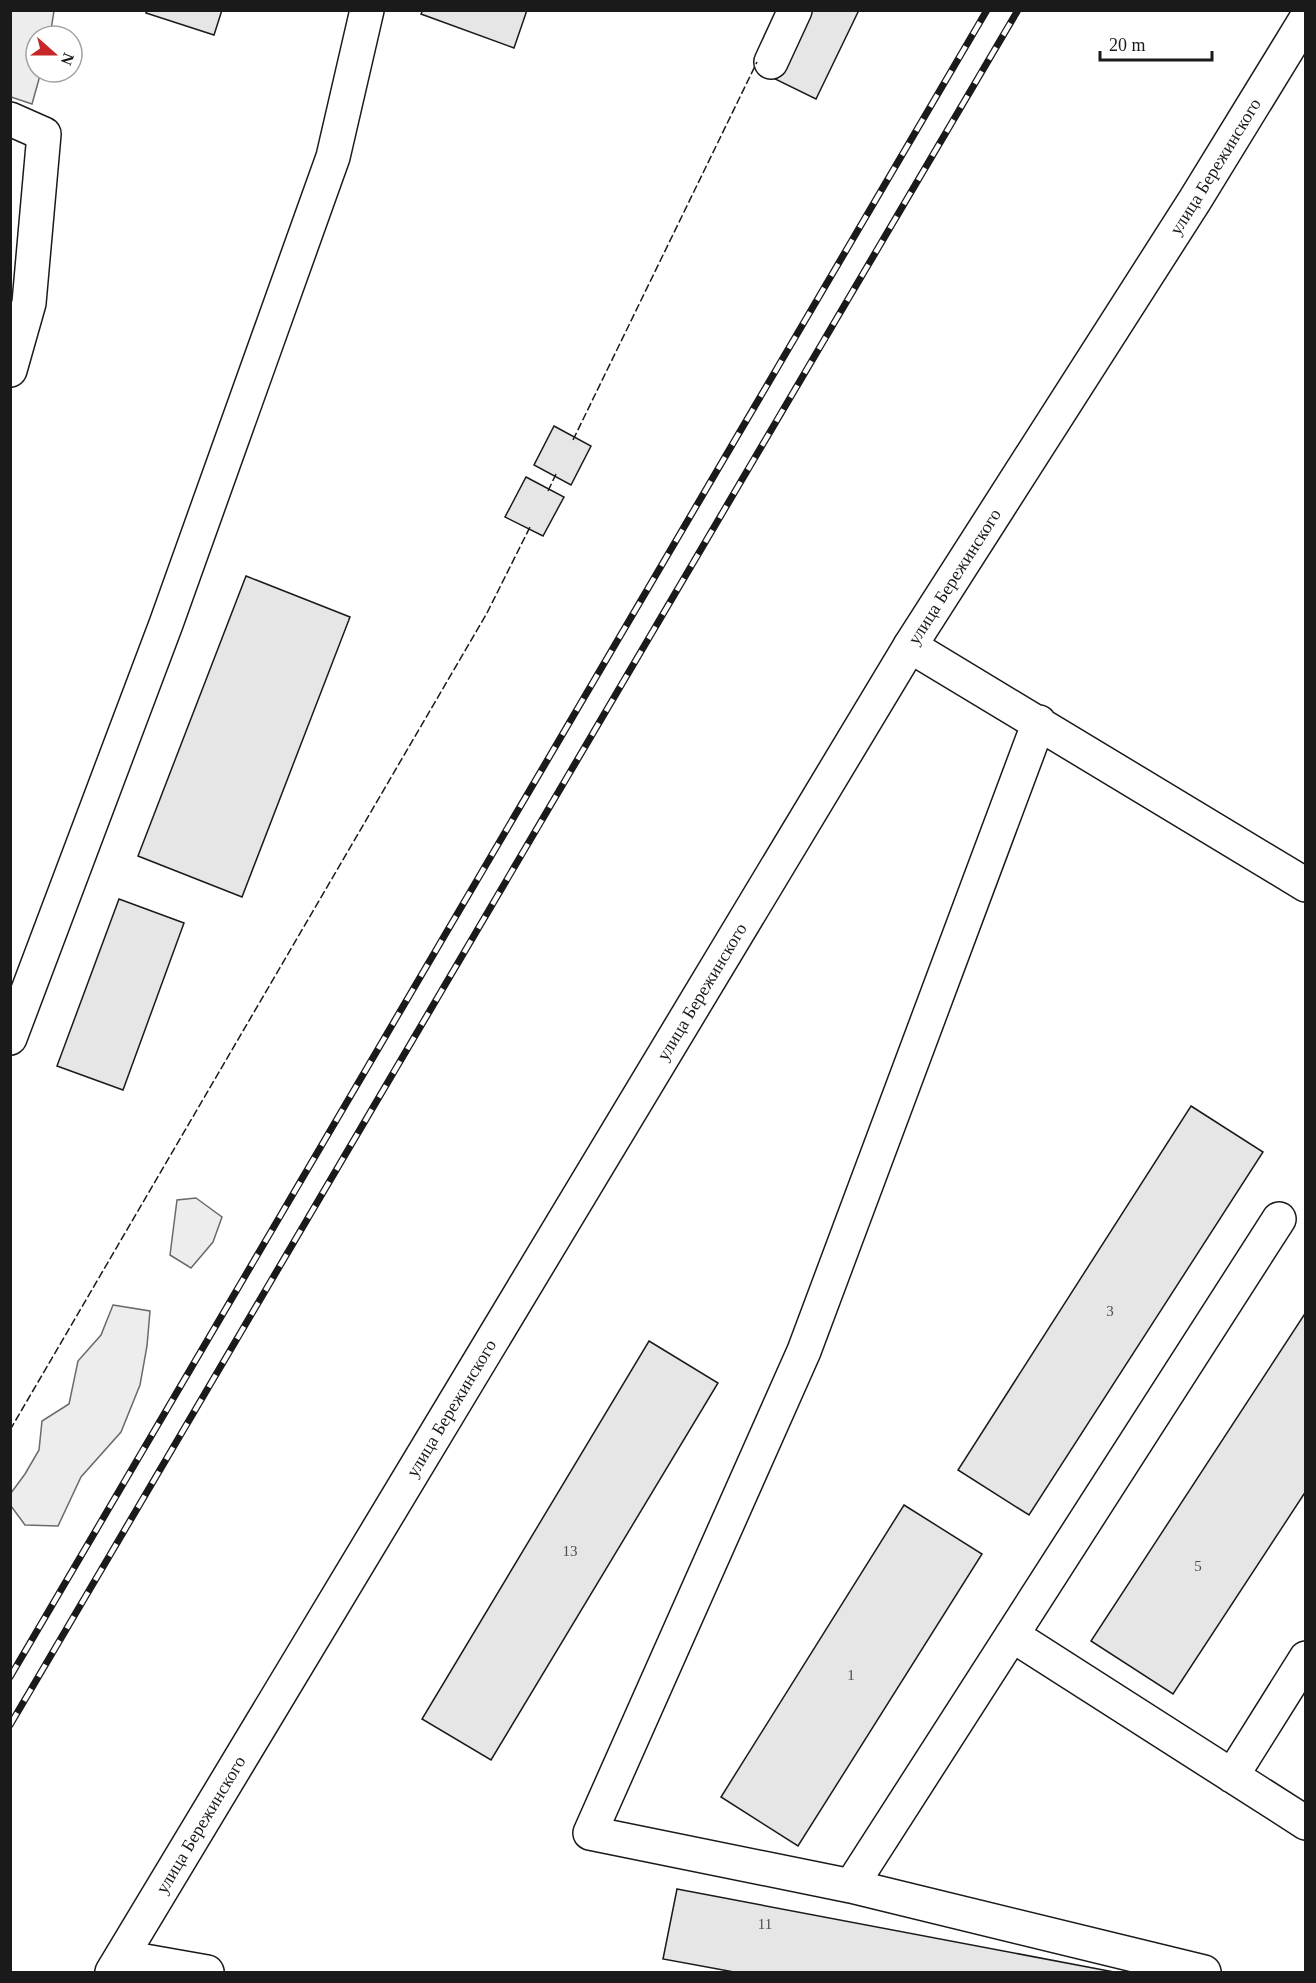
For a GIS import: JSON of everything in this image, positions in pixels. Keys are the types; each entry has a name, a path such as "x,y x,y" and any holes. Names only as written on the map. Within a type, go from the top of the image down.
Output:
{"main road":[{"path":"10,1038 166,624 333,157 367,10"},
{"path":"771,62 795,10"},
{"name":"улица Бережинского","path":"117,1965 910,646 1189,210 1305,19"},
{"path":"10,119 44,134 29,303 10,370"},
{"path":"910,646 1305,885"},
{"path":"1039,722 804,1351 590,1833 851,1886 1204,1972"},
{"path":"851,1886 1279,1219"},
{"path":"1012,1635 1305,1823"},
{"path":"1232,1776 1305,1658"},
{"path":"117,1965 207,1972"}],"shaded area":[{"path":"11,10 54,11 52,24 24,24 24,84 38,84 32,104 11,97"},
{"path":"196,1198 222,1217 213,1242 191,1268 170,1255 177,1200"},
{"path":"113,1305 150,1311 140,1385 121,1432 81,1477 58,1526 25,1525 11,1506 11,1493 39,1450 42,1421 69,1404 78,1361 101,1335"}],"building":[{"path":"147,10 222,10 214,35 146,13"},
{"path":"423,10 527,10 514,48 421,14"},
{"path":"805,10 859,10 816,99 773,78"},
{"path":"554,426 591,446 571,485 534,465"},
{"path":"526,477 564,497 543,536 505,517"},
{"path":"246,576 350,617 242,897 138,856"},
{"path":"119,899 184,923 123,1090 57,1066"},
{"path":"1191,1106 1263,1152 1029,1515 958,1470"},
{"path":"1306,1312 1306,1491 1173,1694 1091,1641"},
{"path":"649,1341 718,1383 491,1760 422,1719"},
{"path":"904,1505 982,1554 798,1846 721,1797"},
{"path":"677,1889 1114,1972 734,1972 663,1959"}],"railway":[{"path":"10,1677 987,10"},
{"path":"10,1725 1018,10"}],"fence":[{"path":"573,440 757,62"},
{"path":"548,491 556,474"},
{"path":"10,1430 487,613 531,525"}]}
